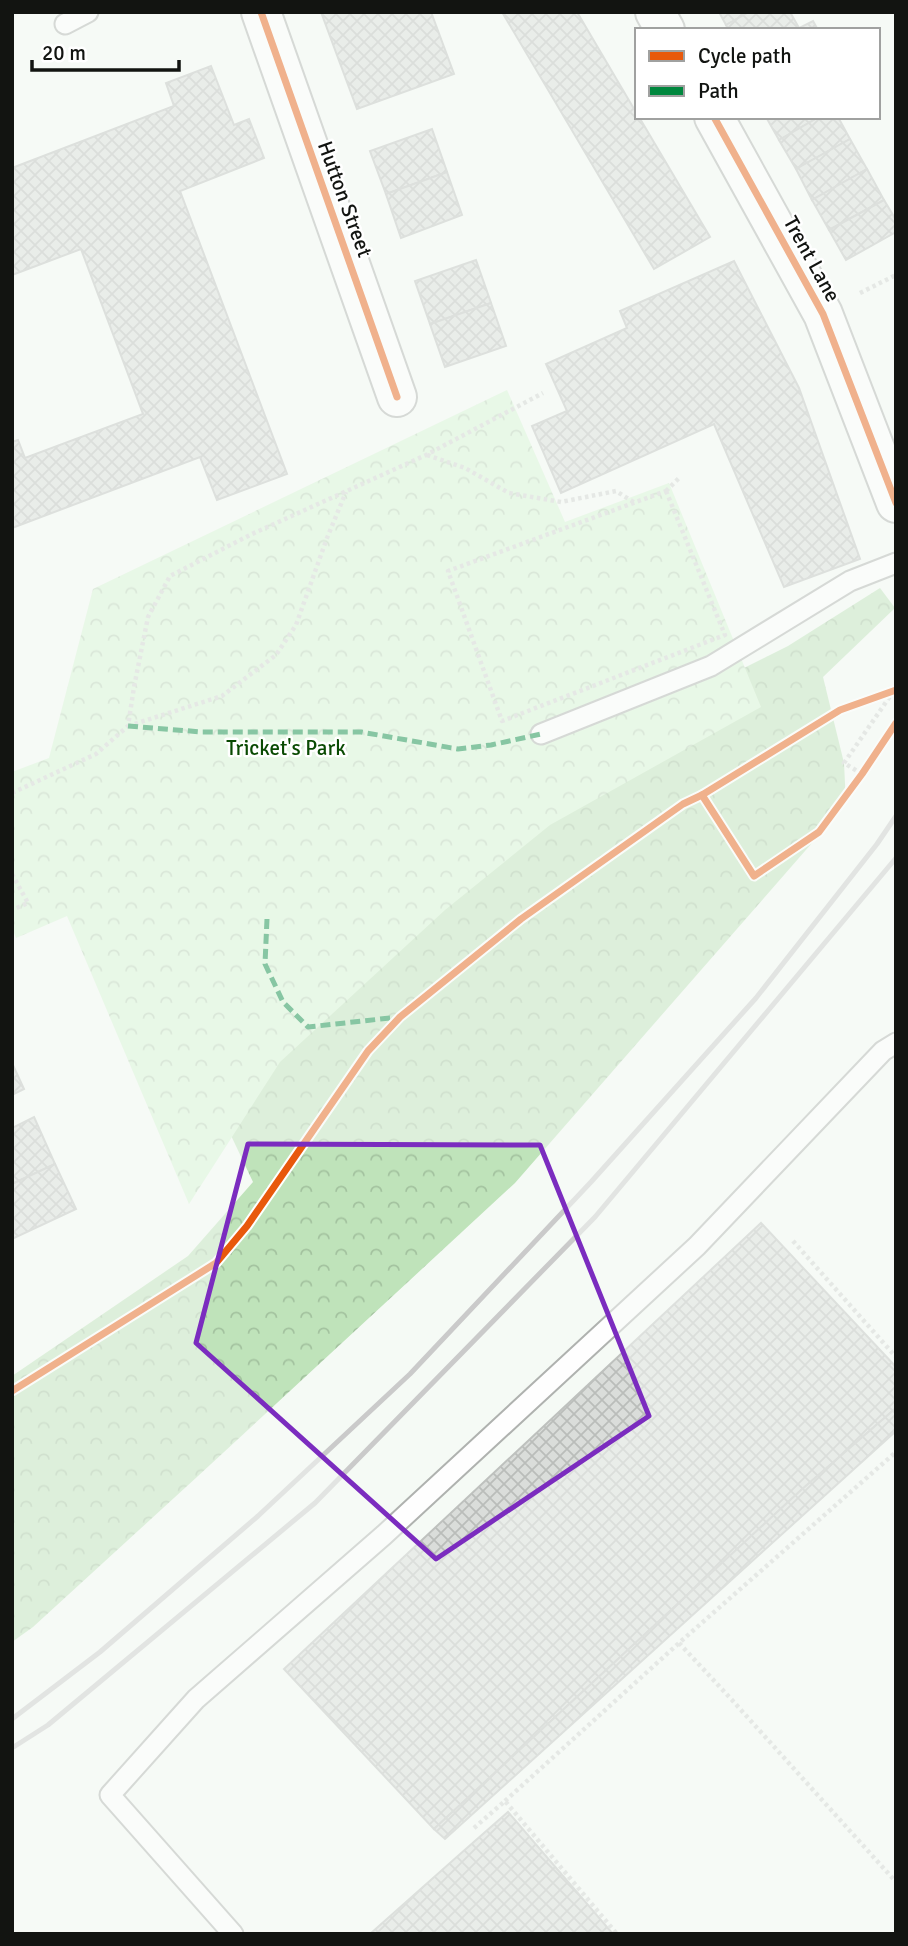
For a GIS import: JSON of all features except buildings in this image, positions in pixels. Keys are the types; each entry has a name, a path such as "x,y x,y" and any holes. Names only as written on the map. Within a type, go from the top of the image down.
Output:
{"street":[{"name":"Hutton Street","path":"261,12 397,397"},
{"path":"655,12 664,28"},
{"name":"Trent Lane","path":"715,119 823,314 896,503"}],"lane":[{"path":"65,24 88,12"},
{"path":"541,734 711,666 850,581 896,563"},
{"path":"233,1934 110,1795 196,1699 384,1535 698,1246 883,1051 896,1043"}],"path":[{"path":"128,726 148,617 170,576 251,534 426,454 543,393"},
{"path":"426,454 465,468 509,494 561,502 616,491 635,503"},
{"path":"666,491 725,635 502,722 448,571 666,491 679,478"},
{"path":"12,793 96,754 128,726 222,696 276,655 296,625 347,491"},
{"path":"862,774 844,763 893,692"},
{"path":"12,874 28,903 12,910"},
{"path":"793,1241 896,1357"},
{"path":"474,1828 896,1452"},
{"path":"679,1643 896,1882"},
{"path":"505,1801 617,1934"}],"highlighted area":[{"path":"248,1144 540,1145 649,1416 436,1559 196,1343"}],"green space":[{"name":"Tricket's Park","path":"507,390 565,522 669,483 761,707 550,825 445,910 280,1062 189,1204 67,916 16,938 12,928 12,772 49,758 93,589"},
{"path":"880,588 895,608 823,677 844,763 846,804 515,1183 33,1627 12,1642 12,1376 188,1256 253,1182 209,1089 726,677 788,646"}],"railway":[{"path":"12,1719 100,1652 258,1516 410,1374 591,1182 756,998 896,816"},
{"path":"12,1748 48,1725 315,1503 595,1217 896,858"}],"marked path":[{"path":"128,726 202,732 361,732 458,749 541,734"},
{"path":"267,919 265,964 283,1002 308,1027 399,1017"}],"cycle path":[{"path":"261,12 397,397"},
{"path":"715,119 823,314 896,503"},
{"path":"12,1391 216,1263 247,1226 368,1051 400,1017 521,919 683,804 840,710 896,690"},
{"path":"702,795 754,876 819,832 896,723"}]}
